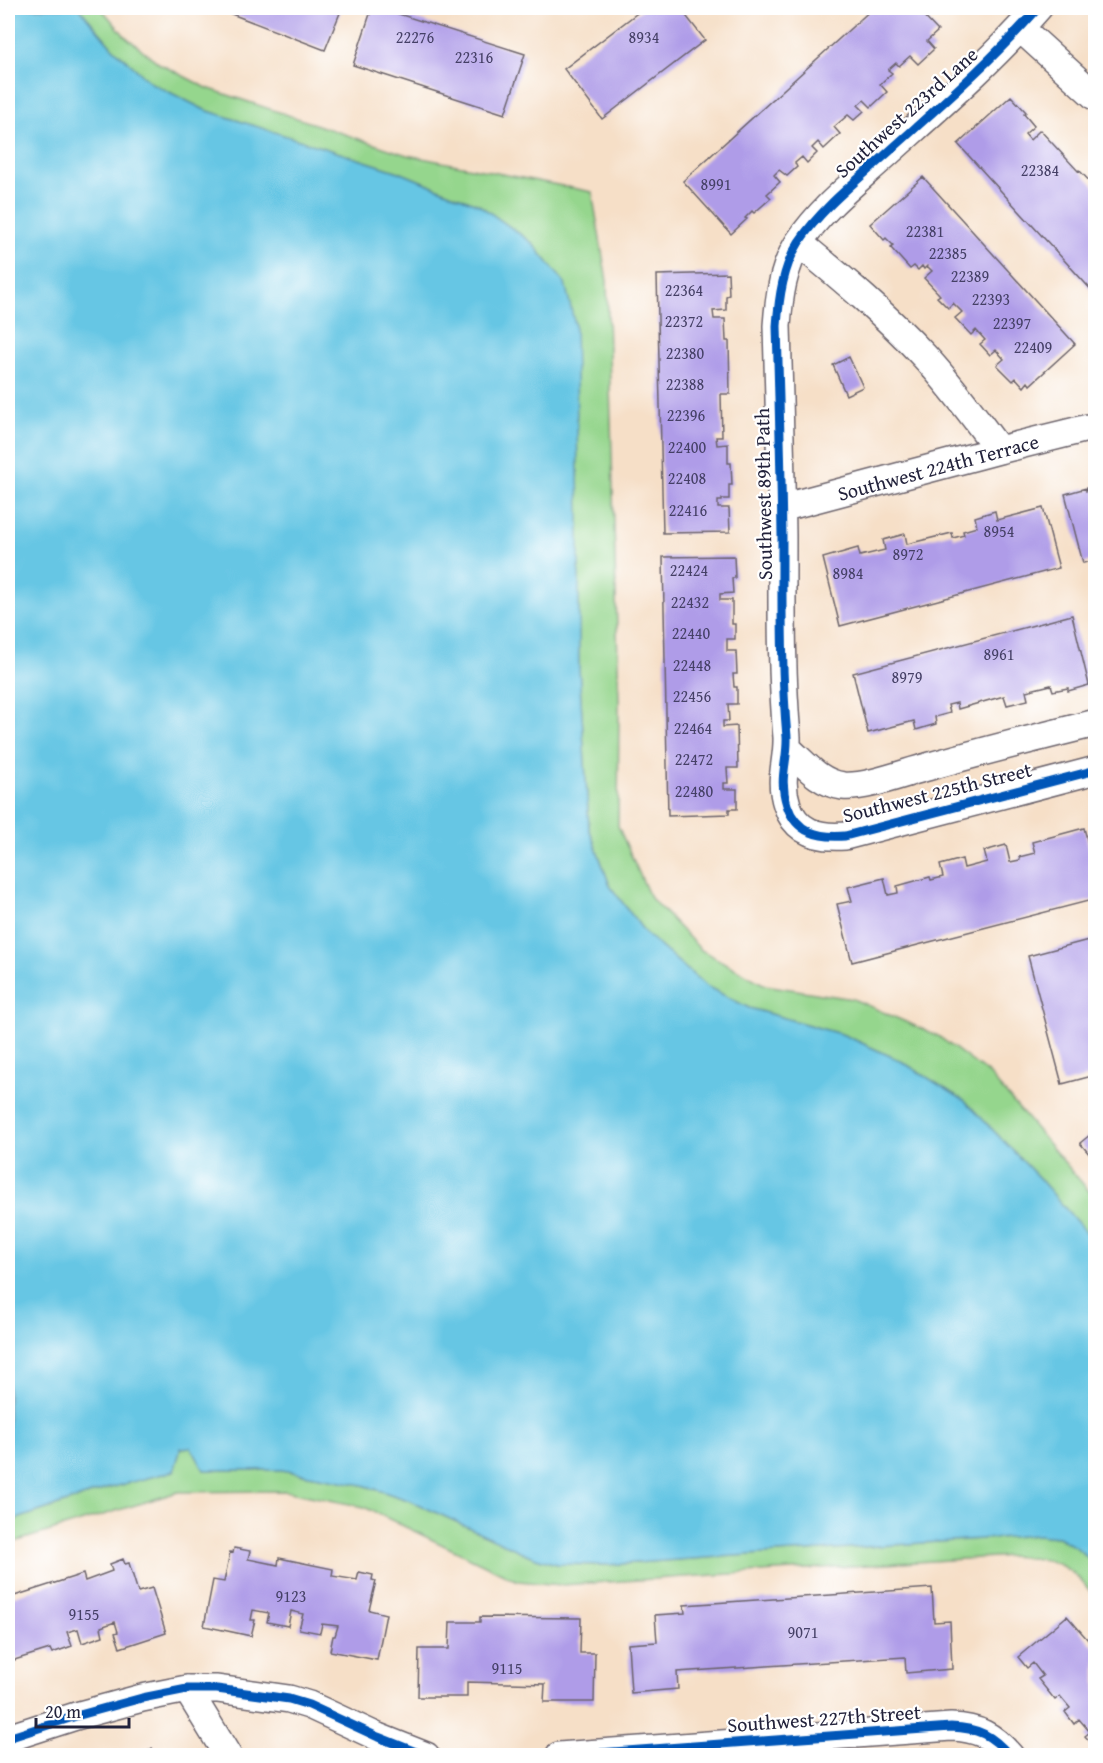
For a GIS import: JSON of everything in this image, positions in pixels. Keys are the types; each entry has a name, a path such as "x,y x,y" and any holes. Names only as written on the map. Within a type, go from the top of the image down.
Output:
{"street":[{"name":"Southwest 223rd Lane","path":"799,243 821,214 983,66 1038,8"},
{"path":"1020,28 1095,97"},
{"path":"799,243 904,334 957,394 999,450"},
{"name":"Southwest 89th Path","path":"787,748 783,693 777,326 782,284 799,243"},
{"name":"Southwest 224th Terrace","path":"781,508 1095,426"},
{"name":"Southwest 225th Street","path":"787,748 818,776 841,786 852,786 1095,724"},
{"name":"Southwest 225th Street","path":"787,748 782,775 783,789 793,818 801,826 819,836 829,837 845,836 1095,770"},
{"path":"187,1689 228,1755"},
{"path":"8,1738 115,1704 187,1689 217,1689 289,1699 309,1705 378,1737 426,1755"},
{"name":"Southwest 227th Street","path":"559,1755 632,1753 951,1727 982,1733 1000,1744 1010,1755"}],"green space":[{"path":"79,8 101,8 125,36 160,64 207,88 407,155 592,192 607,281 619,699 618,826 650,897 701,950 765,985 853,999 938,1036 989,1074 1095,1198 1095,1243 1040,1179 965,1101 901,1061 844,1035 749,1008 706,986 646,934 610,886 589,828 579,668 565,283 531,242 479,205 399,172 205,110 151,83 113,48"},
{"path":"191,1447 204,1470 282,1470 363,1485 411,1501 533,1557 556,1564 607,1565 1037,1535 1058,1537 1077,1548 1095,1564 1095,1597 1076,1576 1059,1564 1010,1556 561,1585 518,1581 364,1507 285,1491 178,1492 8,1544 8,1522 106,1489 174,1471 181,1448"}],"water":[{"path":"8,8 79,8 113,48 151,83 205,110 399,172 479,205 531,242 565,283 575,325 579,668 589,828 610,886 646,934 706,986 749,1008 844,1035 901,1061 965,1101 1040,1179 1095,1243 1095,1564 1077,1548 1058,1537 1037,1535 607,1565 556,1564 533,1557 411,1501 363,1485 282,1470 204,1470 191,1447 181,1448 174,1471 106,1489 8,1522"}],"building":[{"path":"216,8 342,8 325,50"},
{"path":"372,8 380,8 525,54 505,114 353,65"},
{"path":"644,8 680,8 705,40 602,119 564,69"},
{"path":"873,8 916,8 938,31 927,41 934,49 918,64 910,56 899,66 896,63 888,70 892,73 880,84 887,92 871,107 864,100 858,105 864,111 854,120 848,115 834,127 840,134 824,149 818,142 812,148 817,153 807,163 802,157 795,163 797,167 787,176 779,170 774,175 780,182 767,194 771,198 754,213 752,211 731,234 683,181"},
{"path":"1011,96 1026,112 1024,114 1034,126 1025,134 1030,140 1040,130 1096,188 1096,295 958,144"},
{"path":"923,177 1075,344 1030,385 1028,382 1024,387 1016,378 1013,381 997,365 1004,359 996,350 990,355 980,344 985,340 976,330 971,335 955,318 962,312 953,303 948,308 937,297 940,295 924,278 932,271 927,266 924,269 922,266 918,270 914,266 910,269 891,248 893,245 886,238 884,240 870,224"},
{"path":"728,273 729,295 726,296 726,310 713,311 714,319 725,319 726,341 729,341 730,394 721,394 722,437 716,437 717,445 728,444 728,463 731,463 732,485 729,485 729,499 718,501 718,508 729,508 730,532 663,533 657,275"},
{"path":"849,357 863,387 846,395 833,365"},
{"path":"1086,488 1086,491 1096,488 1096,560 1083,563 1065,494"},
{"path":"1043,508 1059,568 840,626 823,558 858,548 860,556 885,550 883,540 905,534 907,544 952,533 953,538 964,535 963,531 977,527 975,517 995,511 997,520"},
{"path":"734,556 733,593 720,594 720,600 732,600 732,624 735,624 735,639 727,639 727,651 736,651 737,674 733,674 734,687 737,687 737,704 728,704 729,721 723,721 723,727 737,726 738,768 727,768 728,783 724,783 724,789 737,789 737,809 729,809 729,814 668,816 663,557"},
{"path":"1072,615 1089,685 1068,691 1068,688 1053,691 1051,685 1026,691 1028,700 1007,705 1004,696 958,709 957,703 948,705 950,713 935,717 936,724 916,730 914,721 868,733 853,673"},
{"path":"1084,828 1096,873 1096,899 852,962 837,904 852,901 848,887 884,878 888,895 898,893 897,886 930,877 931,880 943,877 940,865 962,859 964,868 987,862 984,851 1006,845 1010,862 1020,860 1019,857 1035,853 1032,842"},
{"path":"1096,938 1096,977 1092,978 1096,983 1096,1075 1062,1084 1028,956"},
{"path":"1096,1130 1096,1162 1080,1143"},
{"path":"234,1548 250,1551 248,1559 278,1565 279,1558 333,1569 332,1576 357,1580 359,1572 373,1575 372,1580 376,1581 369,1610 386,1614 377,1660 330,1651 338,1626 322,1624 320,1633 299,1629 303,1614 291,1611 288,1626 267,1622 269,1613 253,1610 251,1620 255,1620 251,1636 204,1626 213,1580 224,1582 230,1552 233,1553"},
{"path":"123,1559 125,1564 129,1563 138,1592 152,1588 166,1633 120,1648 115,1633 118,1632 115,1622 101,1627 103,1636 82,1643 78,1629 67,1632 72,1646 52,1653 50,1649 8,1662 8,1606 10,1605 8,1598 83,1574 85,1581 112,1571 110,1564"},
{"path":"932,1588 934,1622 950,1621 952,1669 906,1673 905,1657 677,1672 678,1689 631,1693 628,1644 657,1642 655,1615 685,1613 684,1605"},
{"path":"1067,1616 1096,1649 1096,1748 1085,1736 1090,1732 1079,1719 1074,1724 1065,1712 1070,1708 1060,1696 1055,1700 1038,1679 1043,1676 1033,1663 1027,1668 1018,1657"},
{"path":"480,1617 581,1618 580,1653 595,1653 594,1702 544,1702 545,1684 467,1682 467,1697 418,1697 419,1649 449,1649 450,1622 480,1622"},
{"path":"152,1748 157,1756 141,1756"}],"cycle path":[{"path":"1038,8 963,85 827,208 799,242 789,262 781,293 777,326 783,662 787,737 783,786 791,814 802,828 826,836 845,836 1096,770"},
{"path":"8,1738 142,1698 187,1689 217,1689 289,1699 309,1705 426,1756"},
{"path":"559,1756 951,1727 984,1734 1010,1756"}]}
